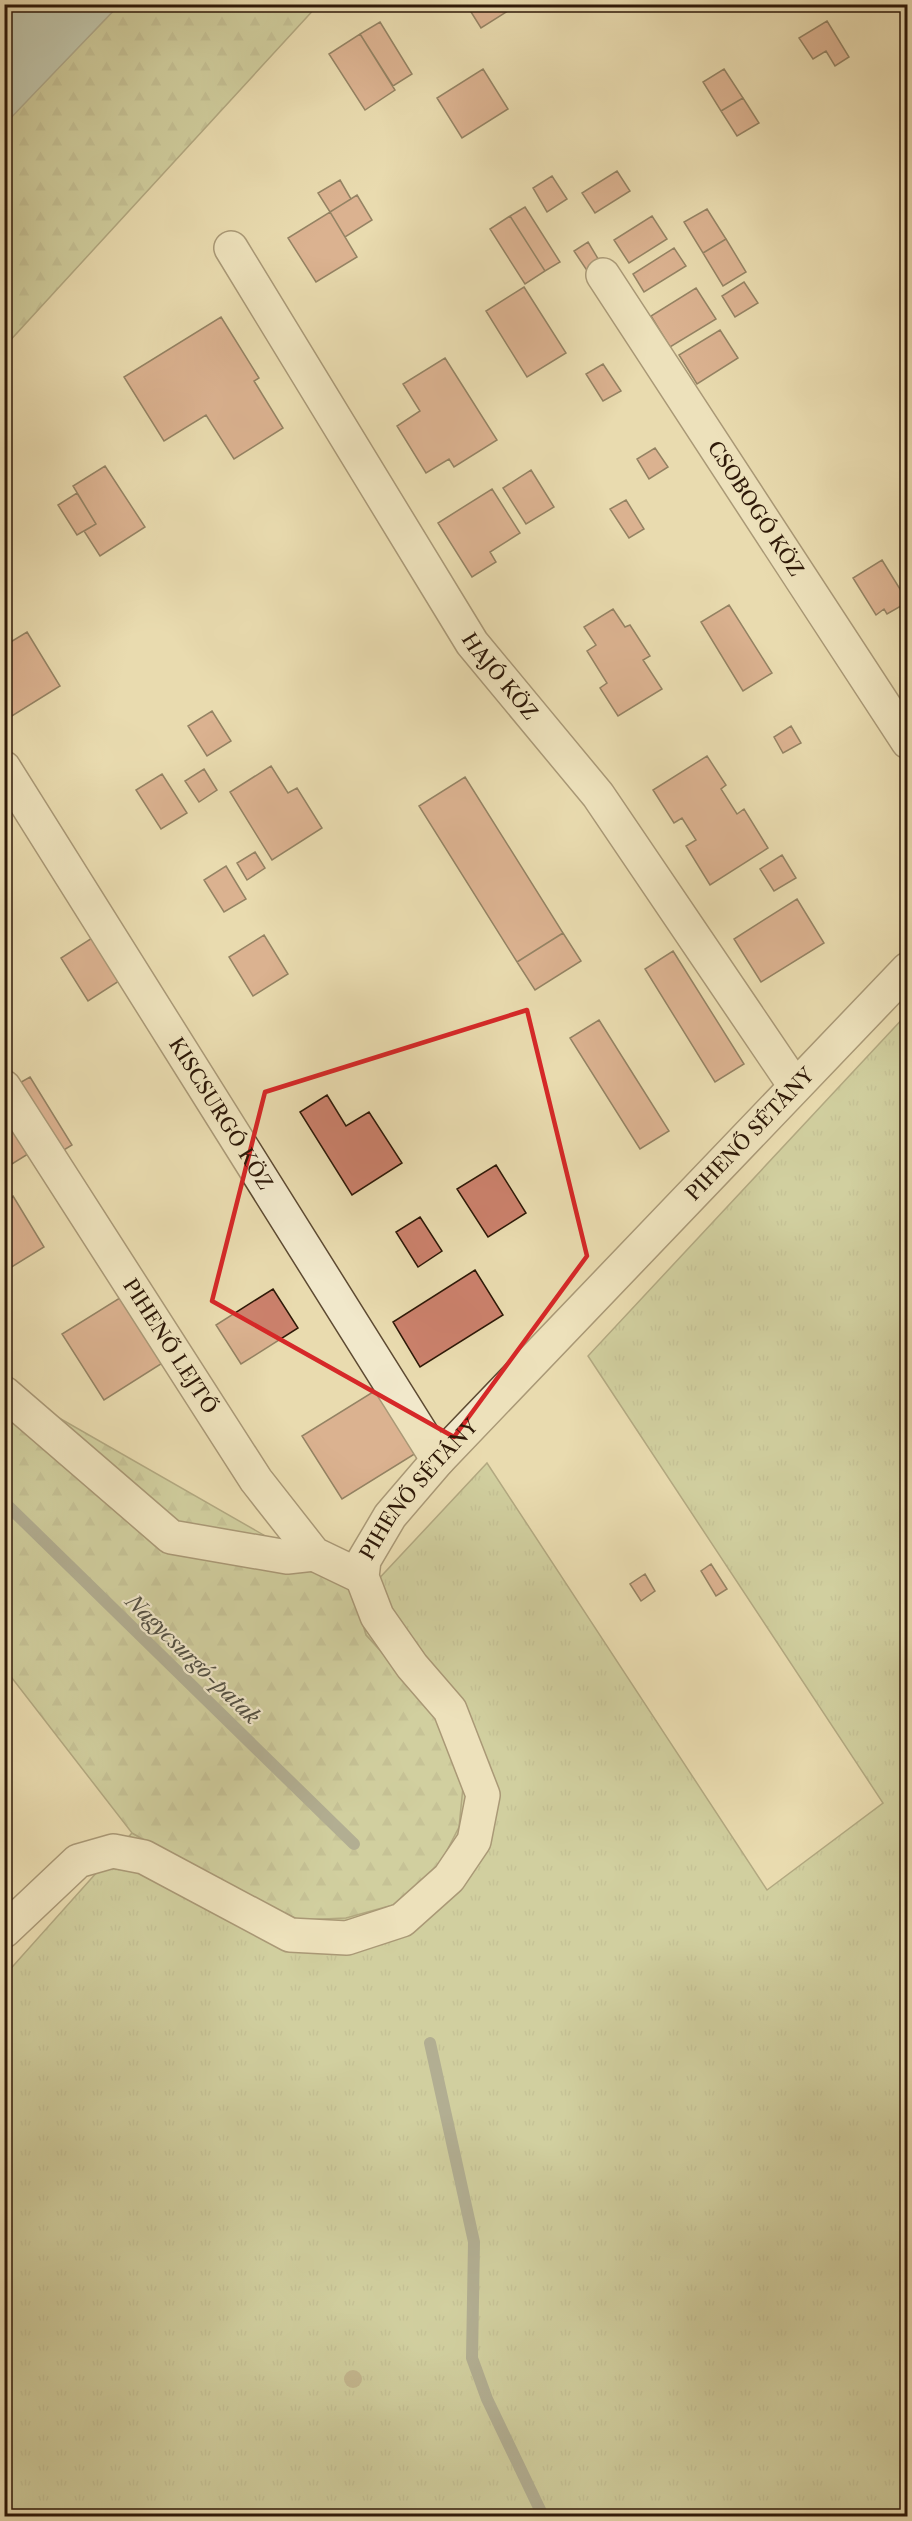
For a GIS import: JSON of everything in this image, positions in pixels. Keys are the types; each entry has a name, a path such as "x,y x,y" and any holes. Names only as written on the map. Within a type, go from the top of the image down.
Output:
{"street":[{"name":"HAJÓ KÖZ","path":"231,248 472,643 598,795 795,1086"},
{"name":"CSOBOGÓ KÖZ","path":"603,275 908,742"},
{"name":"KISCSURGÓ KÖZ","path":"4,768 239,1138 438,1460"},
{"name":"PIHENŐ SÉTÁNY","path":"4,1931 78,1861 113,1851 144,1857 290,1935 347,1938 402,1920 449,1878 474,1841 483,1795 450,1710 412,1666 377,1616 362,1577 364,1560 390,1516 438,1460 908,969"},
{"name":"PIHENŐ LEJTŐ","path":"4,1087 256,1480 314,1554 362,1577"},
{"path":"4,1393 171,1537 287,1557 314,1554"}],"highlighted area":[{"path":"527,1010 587,1256 454,1437 212,1301 265,1092"}],"green space":[{"path":"119,5 318,5 5,346 4,124"},
{"path":"907,1014 907,2516 5,2516 5,1975 132,1833 195,1869 404,1675 366,1635 360,1612 373,1585 487,1463 767,1890 883,1803 588,1356"},
{"path":"5,1387 351,1585 366,1635 440,1716 463,1787 459,1827 441,1862 400,1903 346,1918 299,1920 195,1869 132,1833 5,1669"}],"water":[{"path":"4,5 119,5 5,124"}],"building":[{"path":"466,4 519,4 481,28"},
{"path":"827,21 849,57 835,66 826,51 813,59 799,38"},
{"path":"380,22 412,74 393,86 360,34"},
{"path":"360,34 395,90 365,110 329,54"},
{"path":"483,69 508,109 462,138 437,98"},
{"path":"724,69 743,98 721,111 703,82"},
{"path":"743,98 759,123 737,136 721,111"},
{"path":"617,171 630,191 595,213 582,193"},
{"path":"552,176 567,199 547,212 533,188"},
{"path":"340,180 351,199 330,212 318,193"},
{"path":"357,195 372,220 345,237 330,212"},
{"path":"525,207 560,262 545,271 510,216"},
{"path":"707,209 726,239 703,253 684,222"},
{"path":"330,212 357,257 316,282 288,238"},
{"path":"510,216 545,271 525,284 490,229"},
{"path":"652,216 667,239 629,263 614,240"},
{"path":"726,239 746,272 723,286 703,253"},
{"path":"588,242 603,267 590,275 574,251"},
{"path":"674,248 686,266 644,292 633,274"},
{"path":"744,282 758,303 735,317 722,296"},
{"path":"524,287 566,353 527,377 486,311"},
{"path":"696,288 716,319 670,347 651,316"},
{"path":"221,317 259,378 254,381 283,428 234,459 206,415 164,441 124,377"},
{"path":"720,330 738,358 697,384 679,355"},
{"path":"445,358 497,440 454,467 449,459 426,473 397,426 420,411 403,384"},
{"path":"603,364 621,391 603,401 586,374"},
{"path":"655,448 668,467 649,479 637,459"},
{"path":"105,466 145,527 100,556 84,531 96,524 73,486"},
{"path":"531,470 554,507 526,524 503,488"},
{"path":"492,489 520,533 490,552 496,562 472,577 438,523"},
{"path":"77,493 96,524 77,535 58,505"},
{"path":"626,500 644,529 629,538 610,509"},
{"path":"882,560 908,602 887,614 884,609 876,615 853,578"},
{"path":"729,605 772,673 743,691 701,622"},
{"path":"613,609 625,627 630,625 650,656 643,660 662,689 618,716 600,688 607,683 587,651 596,645 584,627"},
{"path":"27,632 60,686 7,719 4,715 4,646"},
{"path":"212,711 231,741 207,756 188,726"},
{"path":"791,726 801,743 783,753 774,737"},
{"path":"707,756 726,785 721,789 737,814 744,809 768,848 710,885 686,846 696,840 682,818 674,823 653,790"},
{"path":"271,766 288,793 297,788 322,828 272,860 230,792"},
{"path":"204,769 217,790 199,802 185,781"},
{"path":"162,774 187,813 161,829 136,790"},
{"path":"465,777 563,933 517,962 419,806"},
{"path":"255,852 265,868 247,880 237,863"},
{"path":"782,855 796,878 774,891 760,869"},
{"path":"226,866 246,899 224,912 204,880"},
{"path":"797,899 824,943 761,982 734,939"},
{"path":"563,933 581,961 535,990 517,962"},
{"path":"264,935 288,974 253,996 229,957"},
{"path":"92,938 119,981 88,1001 61,958"},
{"path":"673,951 744,1064 715,1082 645,969"},
{"path":"599,1020 669,1131 640,1149 570,1038"},
{"path":"30,1077 72,1145 59,1153 16,1085"},
{"path":"327,1095 346,1126 369,1112 402,1163 352,1195 300,1112"},
{"path":"4,1116 28,1154 4,1169"},
{"path":"496,1165 526,1213 488,1237 457,1189"},
{"path":"13,1196 44,1247 10,1268 4,1258 4,1201"},
{"path":"420,1217 442,1251 418,1267 396,1232"},
{"path":"475,1270 503,1315 420,1367 393,1322"},
{"path":"273,1289 298,1328 241,1364 216,1325"},
{"path":"123,1296 164,1362 104,1400 62,1334"},
{"path":"381,1387 421,1450 342,1499 302,1436"},
{"path":"711,1564 727,1589 716,1596 701,1571"},
{"path":"645,1574 655,1591 641,1601 630,1584"}],"waterway":[{"name":"Nagycsurgó-patak","path":"4,1502 354,1844"},
{"path":"430,2043 474,2242 472,2358 487,2399 543,2516"}]}
